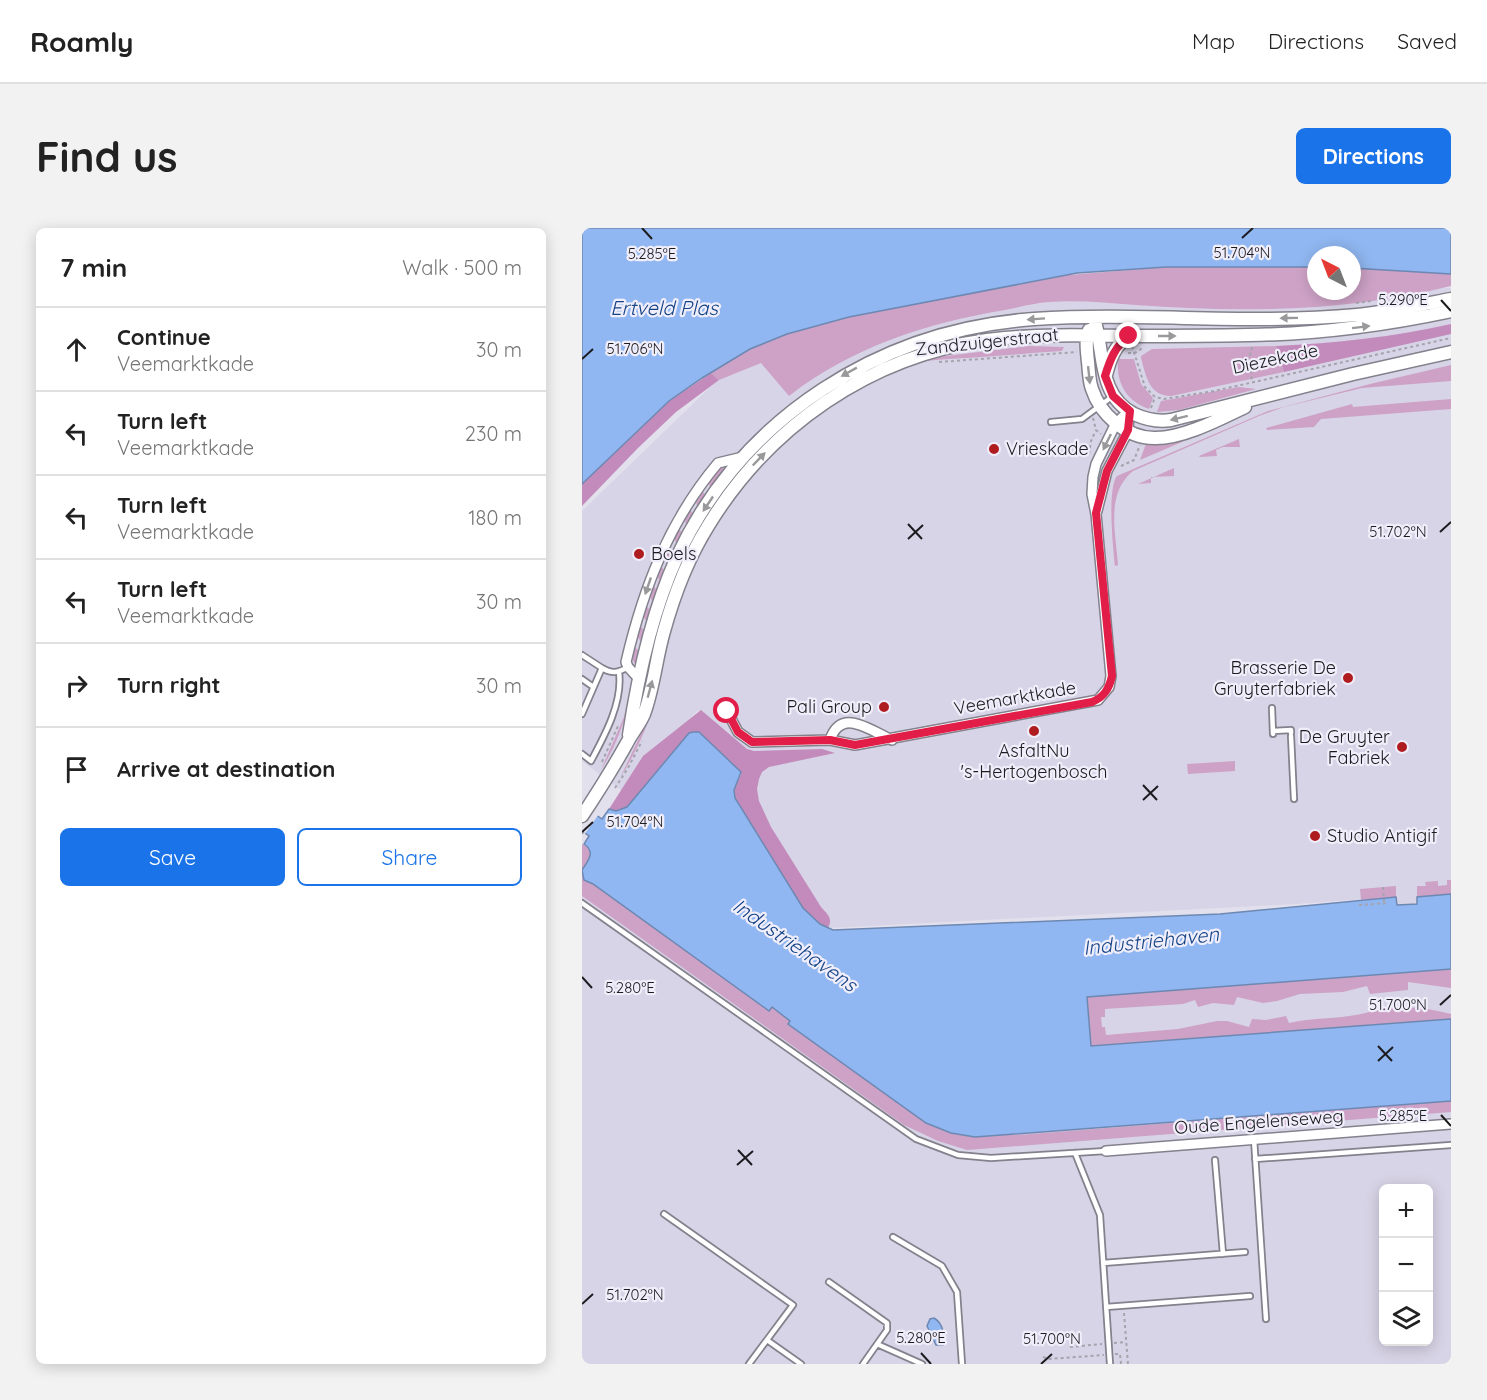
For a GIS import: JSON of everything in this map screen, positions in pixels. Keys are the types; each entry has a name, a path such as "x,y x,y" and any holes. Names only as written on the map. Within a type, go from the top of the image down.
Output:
{"main road":[{"name":"Zandzuigerstraat","path":"627,742 651,629 678,556 697,520 743,457 800,404 829,383 894,351 930,339 990,324 1036,319 1358,315 1451,298"},
{"name":"Zandzuigerstraat","path":"585,811 614,768 643,716 663,632 675,594 707,527 730,493 779,438 836,394 882,370 923,354 958,345 1004,338 1093,335 1252,335 1361,327 1451,311"},
{"path":"1094,318 1093,335 1087,352 1090,383 1100,406 1116,423 1128,430"},
{"path":"1093,335 1113,396 1130,411"},
{"path":"1105,376 1113,353 1129,336"},
{"name":"Diezekade","path":"1130,411 1148,420 1171,420 1451,352"},
{"name":"Diezekade","path":"1128,430 1143,437 1175,435 1221,418 1273,394"}],"street":[{"name":"Veemarktkade","path":"727,711 738,732 752,742 830,740 855,745 1092,702 1104,694 1112,676 1096,513 1092,494 1093,477 1096,464 1116,423 1130,411"},
{"name":"Veemarktkade","path":"1096,513 1107,471 1128,430 1130,411"},
{"name":"Zandzuigerstraat","path":"628,668 626,662 649,580 683,511 718,463 743,457"},
{"path":"628,668 640,680"},
{"path":"830,740 834,729 839,724 852,722 892,740"},
{"name":"Oude Engelenseweg","path":"1106,1151 1451,1124"}],"lane":[{"path":"1051,422 1082,418 1113,396"},
{"path":"582,655 610,673 628,668"},
{"path":"582,714 592,686 602,668"},
{"path":"582,754 591,761 600,745 620,689 619,672"},
{"path":"582,679 592,686"},
{"path":"1272,708 1273,732 1291,730 1294,799"},
{"path":"582,903 916,1139 958,1155 991,1158 1106,1151"},
{"path":"1254,1139 1266,1319"},
{"path":"1255,1159 1451,1145"},
{"path":"1075,1153 1100,1215 1110,1364"},
{"path":"1215,1160 1222,1254"},
{"path":"664,1214 793,1305 749,1364"},
{"path":"893,1237 942,1266 957,1292 962,1364"},
{"path":"1103,1263 1245,1252"},
{"path":"829,1282 887,1323 887,1330 863,1364"},
{"path":"1106,1307 1250,1296"},
{"path":"767,1340 801,1364"},
{"path":"877,1344 922,1364"}],"path":[{"name":"Diezekade","path":"1135,354 1145,387 1155,397 1164,399 1451,338"},
{"path":"1252,343 1249,358 1252,382"},
{"path":"1113,353 1135,354 1144,347"},
{"name":"Zandzuigerstraat","path":"933,363 1087,352"},
{"path":"610,795 644,738"},
{"path":"1383,887 1384,904"},
{"path":"1359,905 1389,903"},
{"path":"1123,1305 1128,1364"},
{"path":"1070,1347 1126,1342"},
{"path":"1042,1357 1049,1359 1120,1354 1121,1364"}],"shaded area":[{"path":"1166,267 1307,267 1307,300 1361,300 1361,269 1451,274 1451,286 1382,300 1291,308 1201,308 1071,301 1033,304 947,322 891,340 838,364 789,396 761,363 719,380 711,373 750,349 787,334 849,317 1056,276"},
{"path":"1361,286 1451,288 1451,894 1417,898 1418,904 1397,905 1396,897 830,928 698,710 622,791 582,761 582,511 731,367 798,339 1056,301 1307,293 1307,300 1361,300"},
{"path":"1451,324 1451,334 1284,372 1276,346 1364,339"},
{"path":"1029,346 1064,347 1062,351 936,360 910,365 891,373 905,366 929,358"},
{"path":"1276,346 1284,372 1171,396 1158,393 1153,389 1141,358 1152,349"},
{"path":"1118,359 1134,359 1141,384 1153,398 1149,409 1134,401 1124,390 1119,376"},
{"path":"1451,365 1451,381 1362,388 1284,407 1133,471 1124,480 1115,502 1114,527 1118,565 1115,566 1111,505 1117,476 1268,411"},
{"path":"711,373 719,380 676,412 582,506 582,484 669,401"},
{"path":"875,380 828,408 798,430 747,483 725,512 706,544 676,611 649,720 620,778 647,721 673,617 690,570 728,505 771,453 811,418 845,395"},
{"path":"1239,387 1256,389 1179,410 1157,412 1161,401"},
{"path":"1451,399 1451,409 1321,419 1314,427 1267,430 1266,428 1352,404 1353,407"},
{"path":"1203,433 1140,460 1147,441"},
{"path":"1239,439 1240,447 1223,447 1216,450 1217,456 1199,456"},
{"path":"727,467 707,494 636,665 631,658 634,646 639,651 641,642 636,634 639,625 644,630 646,621 641,612 645,605 649,609 652,601 648,592 652,584 656,589 659,580 656,571 660,565 664,570 667,562 664,553 669,545 672,551 676,543 673,533 678,527 682,533 686,525 684,515 690,509 693,514 697,506 695,497 702,490 705,495 710,488 708,478 716,468"},
{"path":"1174,468 1174,476 1154,477"},
{"path":"1151,478 1151,483 1138,484"},
{"path":"632,682 622,728 601,770 624,717"},
{"path":"701,710 747,749 754,751 822,749 835,753 769,767 762,772 757,789 759,801 771,827 829,917 828,928 813,919 797,901 735,798 734,790 741,774 689,733 627,807 616,811 609,809 643,756"},
{"path":"1235,761 1235,771 1188,774 1187,764"},
{"path":"582,844 588,847 590,859 582,870"},
{"path":"582,870 770,1010 772,1007 791,1021 789,1024 926,1123 951,1133 1018,1135 1451,1101 1451,1112 967,1150 938,1141 904,1125 582,896"},
{"path":"582,880 972,1131 1451,1098 1451,1364 582,1364"},
{"path":"1447,880 1451,880 1451,894 1417,897 1417,886 1426,886 1425,882 1438,881 1438,886 1447,885"},
{"path":"1396,886 1396,897 1361,900 1360,889"},
{"path":"1451,969 1451,1019 1090,1046 1087,996"},
{"path":"1451,969 1451,988 1408,982 1408,990 1370,994 1367,986 1343,992 1300,994 1263,1003 1237,997 1234,1005 1213,1003 1198,1007 1195,1000 1183,1004 1105,1009 1105,1017 1101,1017 1106,1035 1178,1029 1217,1021 1227,1021 1249,1027 1252,1019 1266,1020 1286,1016 1289,1023 1399,1007 1451,1014 1451,1019 1090,1046 1087,996"}],"water":[{"name":"Ertveld Plas","path":"582,228 1451,228 1451,274 1361,269 1361,246 1307,246 1307,267 1166,267 1077,273 849,317 787,334 750,349 669,401 582,484"},
{"path":"699,732 741,772 734,790 735,798 803,908 820,924 833,930 1220,914 1396,897 1397,905 1417,904 1417,897 1451,894 1451,969 1087,997 1091,1046 1451,1019 1451,1101 975,1137 951,1133 926,1123 788,1024 790,1021 772,1007 769,1011 593,884 584,880 582,870 588,860 590,850 584,844 589,836 582,831 582,805 602,819 609,809 616,811 627,807 689,733"},
{"path":"934,1318 942,1327 943,1345 936,1345 927,1326 930,1319"}],"pier":[{"path":"582,802 599,814 584,835 582,834"}],"place":[{"name":"Vrieskade","path":"994,449"},
{"name":"Boels","path":"639,554"},
{"name":"Brasserie De Gruyterfabriek","path":"1348,678"},
{"name":"Pali Group","path":"884,707"},
{"name":"AsfaltNu 's-Hertogenbosch","path":"1034,731"},
{"name":"De Gruyter Fabriek","path":"1402,747"},
{"name":"Studio Antigif","path":"1315,836"}],"route":[{"path":"727,711 738,732 752,742 830,740 855,745 892,740 1098,700 1109,687 1112,676 1096,513 1107,471 1128,430 1130,411 1113,396 1105,376 1113,353 1129,336"}],"water label":[{"name":"Industriehaven","path":"1151,941"},
{"name":"Industriehavens","path":"795,945"}]}
